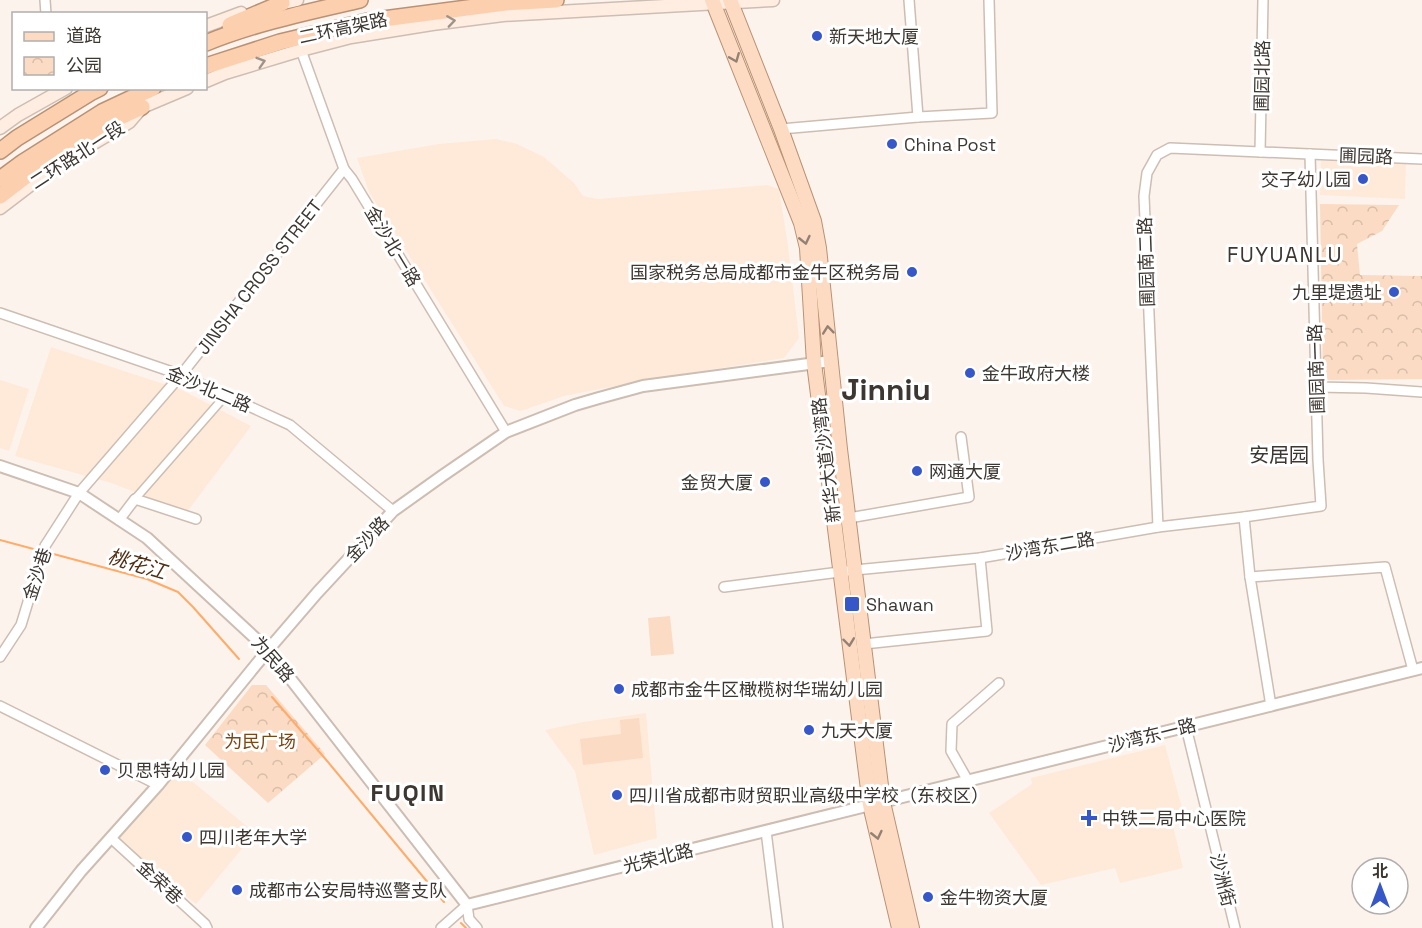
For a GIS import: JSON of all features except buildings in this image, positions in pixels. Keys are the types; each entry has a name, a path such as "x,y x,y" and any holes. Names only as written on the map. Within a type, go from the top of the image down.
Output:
{"highway":[{"name":"二环高架路","path":"207,43 270,22 360,0"},
{"name":"二环高架路","path":"207,66 280,42 368,21 505,3 556,0"},
{"path":"207,33 290,2"},
{"path":"0,140 52,104 79,90"},
{"path":"0,151 17,138 96,90"},
{"path":"0,179 102,112 149,90"},
{"path":"0,196 52,156 101,126 142,107"}],"main road":[{"path":"207,81 301,50 351,37 503,15 773,0"},
{"name":"新华大道沙湾路","path":"730,1 781,129 814,221 864,644 877,803 912,928"},
{"path":"207,27 244,12 290,2"},
{"name":"新华大道沙湾路","path":"713,2 801,223 807,248 814,363 840,573 899,928"},
{"path":"0,128 62,90"},
{"name":"二环路北一段","path":"0,208 55,166 129,122 142,107 182,90"}],"street":[{"path":"909,0 918,117"},
{"path":"781,129 992,113 989,0"},
{"name":"圃园北路","path":"1260,152 1263,0"},
{"name":"金沙北一路","path":"301,50 344,169 506,432"},
{"name":"圃园南二路","path":"1158,527 1144,196 1147,173 1157,155 1170,148 1310,154"},
{"name":"圃园路","path":"1310,154 1422,159"},
{"name":"圃园南一路","path":"1244,517 1321,506 1310,154"},
{"name":"JINSHA CROSS STREET","path":"80,493 181,375 344,169"},
{"name":"金沙北二路","path":"0,313 181,375 290,425 393,511"},
{"name":"金沙路","path":"36,928 81,871 158,785 268,650 393,511 506,432 574,405 643,386 831,361"},
{"path":"1317,387 1422,392"},
{"path":"119,520 226,395"},
{"path":"849,518 969,497 961,437"},
{"name":"为民路","path":"0,466 80,493 147,538 268,650 467,905 469,919 477,928"},
{"name":"金沙巷","path":"0,657 21,625 45,546 80,493"},
{"path":"135,499 196,519"},
{"path":"1244,517 1250,577 1270,706"},
{"name":"沙湾东二路","path":"724,587 855,570 980,558 1158,527 1244,517"},
{"path":"864,644 987,631 980,558"},
{"path":"1250,577 1385,567 1418,669"},
{"name":"沙湾东一路","path":"877,803 1418,669"},
{"path":"968,781 951,751 952,724 999,683"},
{"path":"0,706 158,785"},
{"name":"沙洲街","path":"1186,727 1235,928"},
{"name":"光荣北路","path":"441,928 467,905 877,803"},
{"path":"766,831 778,928"},
{"name":"金荣巷","path":"111,838 207,928"}],"shaded area":[{"path":"496,139 517,144 544,157 574,183 583,196 598,199 767,185 779,189 799,338 784,358 651,379 564,396 521,411 504,406 369,192 357,158 439,144"},
{"name":"交子幼儿园","path":"1321,161 1406,163 1405,199 1320,195"},
{"path":"51,347 182,390 251,426 187,512 111,483 15,456"},
{"path":"0,380 29,389 9,451 0,448"},
{"name":"四川省成都市财贸职业高级中学校（东校区）","path":"646,713 657,838 594,855 575,771 545,730"},
{"name":"中铁二局中心医院","path":"1165,745 1186,823 1173,826 1183,868 1120,883 1115,868 1041,885 989,813 1032,784 1031,778"},
{"name":"四川老年大学","path":"177,769 255,833 196,904 118,840"}],"green space":[{"path":"1320,204 1399,205 1382,231 1357,244 1360,275 1422,276 1422,379 1323,380"},
{"path":"670,616 674,654 651,656 648,618"},
{"name":"为民广场","path":"252,685 266,685 325,754 268,803 205,745"},
{"path":"639,718 643,758 583,765 580,739 621,734 620,720"}],"waterway":[{"name":"桃花江","path":"0,540 41,551"},
{"name":"桃花江","path":"46,552 147,579 178,592 239,659"},
{"name":"桃花江","path":"272,697 444,902"},
{"name":"桃花江","path":"461,923 466,928"}],"place":[{"name":"新天地大厦","path":"817,36"},
{"name":"China Post","path":"892,144"},
{"name":"交子幼儿园","path":"1363,179"},
{"name":"国家税务总局成都市金牛区税务局","path":"912,272"},
{"name":"九里堤遗址","path":"1394,292"},
{"name":"金牛政府大楼","path":"970,373"},
{"name":"网通大厦","path":"917,471"},
{"name":"金贸大厦","path":"765,482"},
{"name":"Shawan","path":"852,604"},
{"name":"成都市金牛区橄榄树华瑞幼儿园","path":"619,689"},
{"name":"九天大厦","path":"809,730"},
{"name":"贝思特幼儿园","path":"105,770"},
{"name":"四川省成都市财贸职业高级中学校（东校区）","path":"617,795"},
{"name":"中铁二局中心医院","path":"1089,818"},
{"name":"四川老年大学","path":"187,837"},
{"name":"成都市公安局特巡警支队","path":"237,890"},
{"name":"金牛物资大厦","path":"928,897"}],"district":[{"name":"FUYUANLU","path":"1285,254"},
{"name":"Jinniu","path":"886,389"},
{"name":"安居园","path":"1279,455"},
{"name":"FUQIN","path":"408,792"}]}
